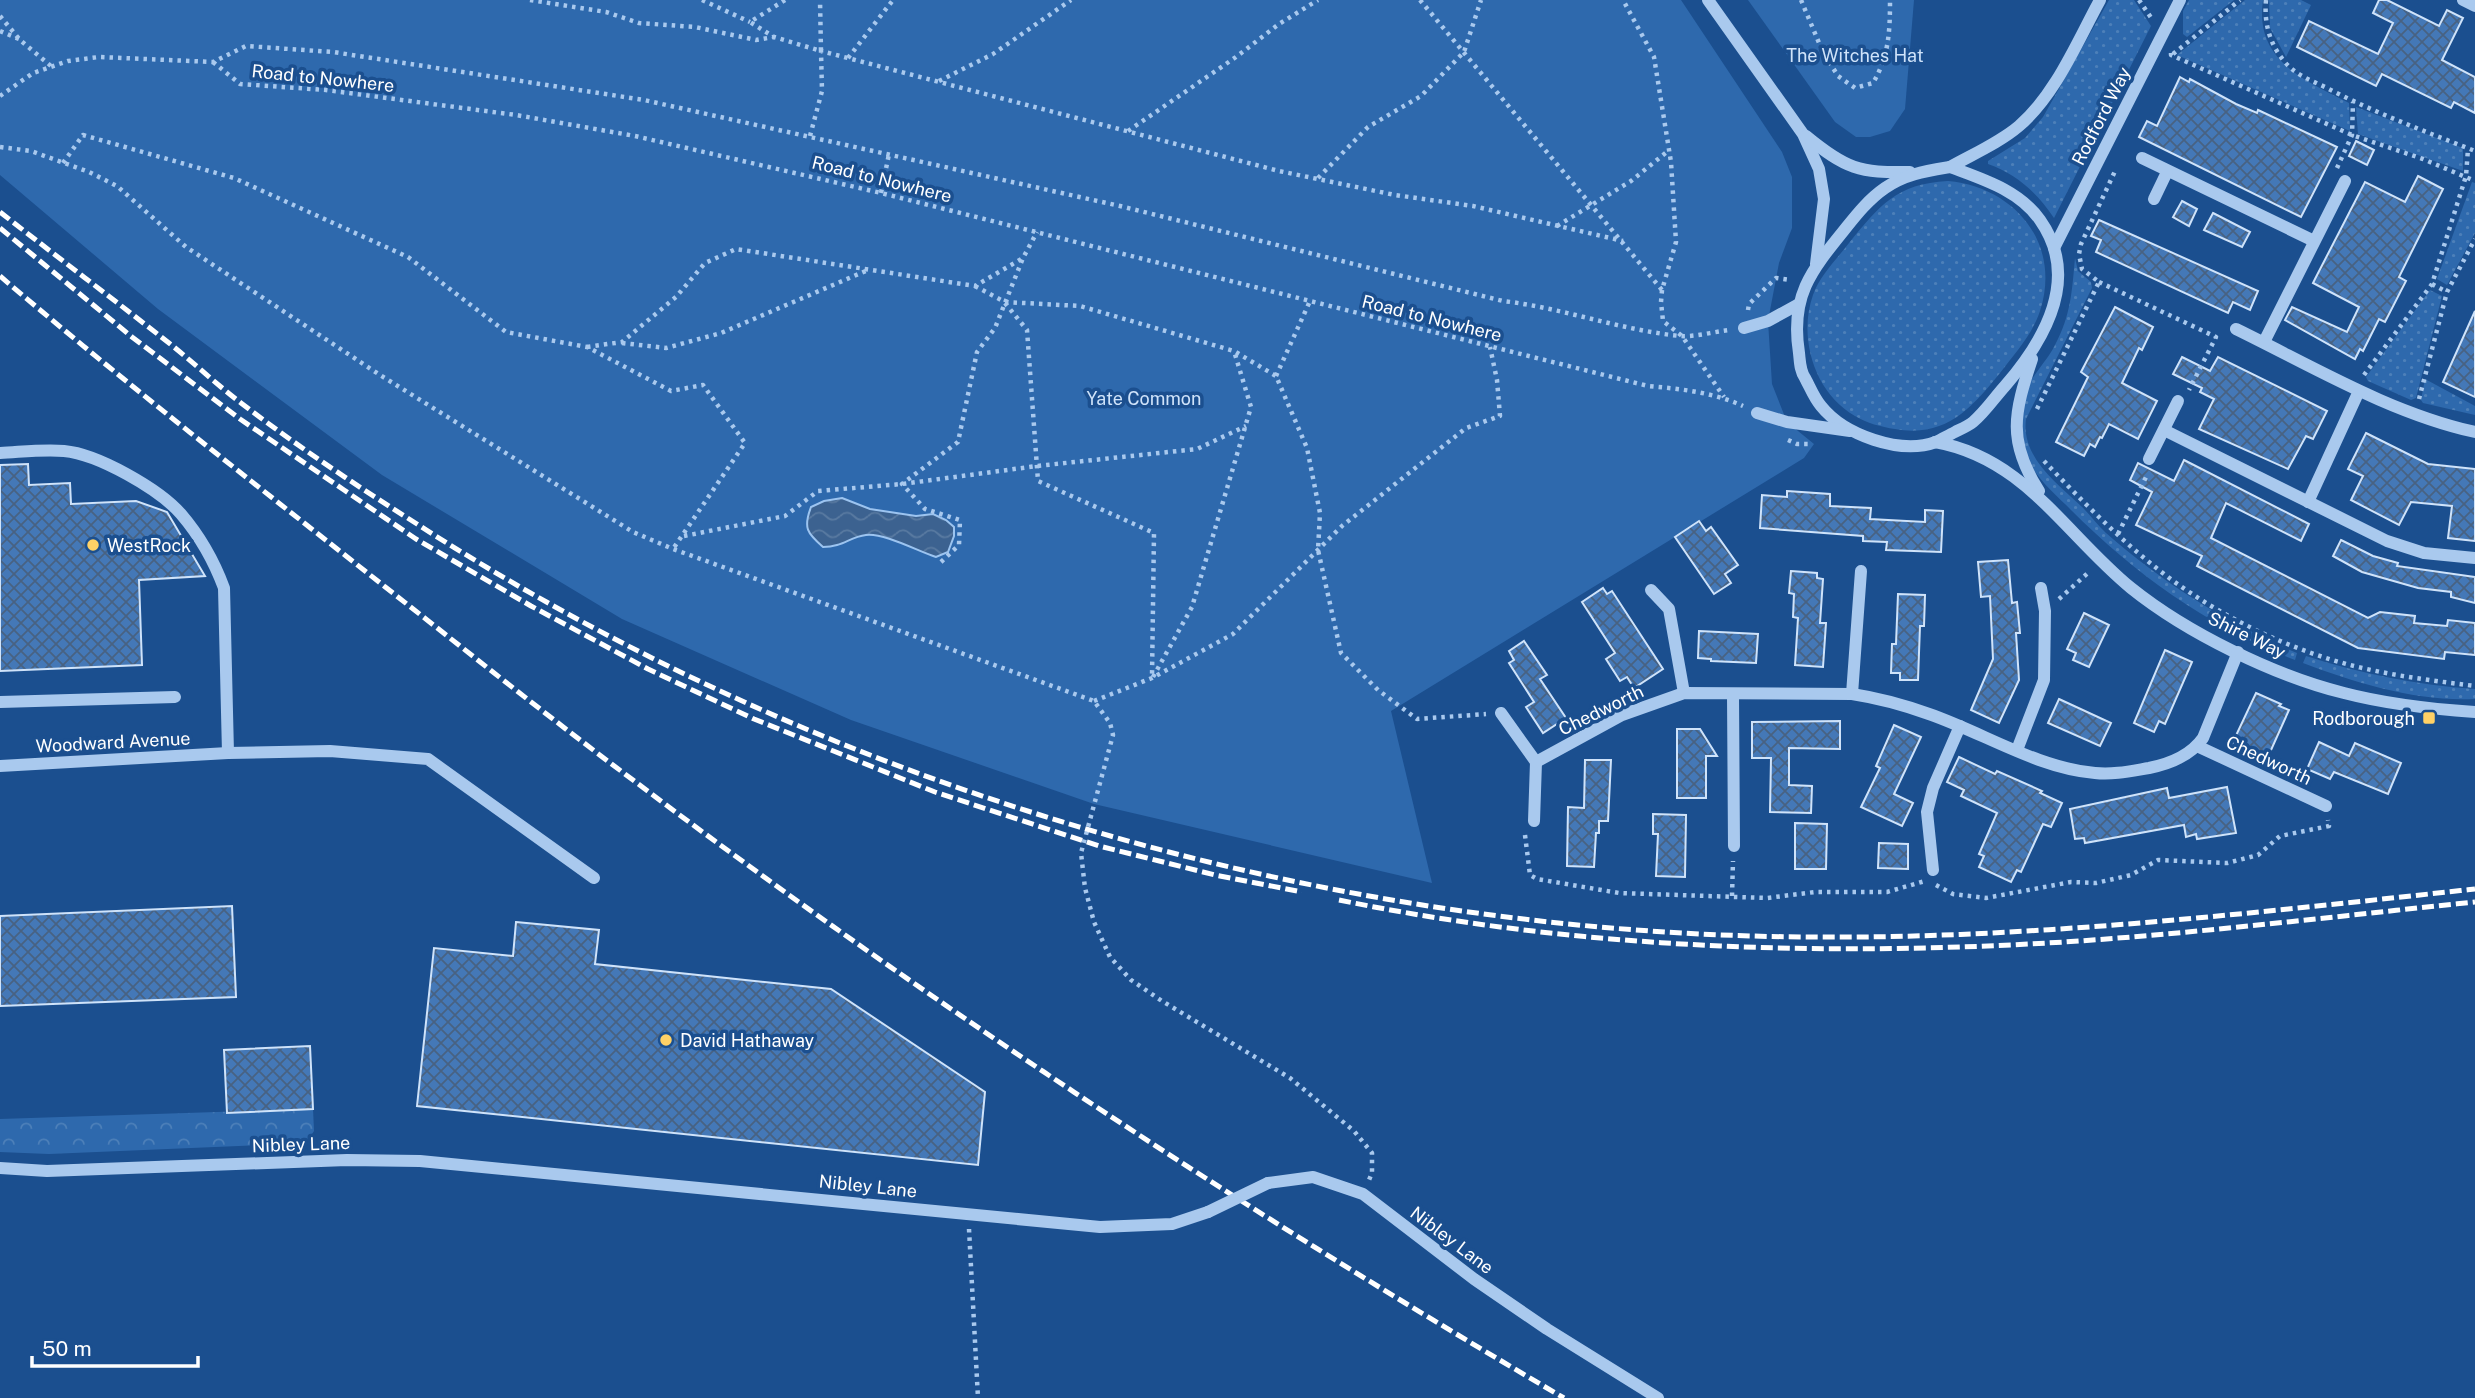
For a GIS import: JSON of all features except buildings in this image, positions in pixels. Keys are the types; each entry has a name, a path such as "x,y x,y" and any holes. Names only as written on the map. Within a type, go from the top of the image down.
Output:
{"street":[{"path":"1709,0 1803,134 1819,169 1824,199 1816,264"},
{"path":"1803,134 1830,156 1872,173 1916,172 1950,167 2019,126 2039,104 2064,67 2101,0"},
{"name":"Rodford Way","path":"2054,248 2179,0"},
{"path":"2463,0 2475,6"},
{"path":"2142,159 2314,241"},
{"path":"1757,413 1787,422 1850,431 1879,441 1907,445 1935,442 1973,423 2028,359 2047,328 2055,299 2058,265 2054,248 2039,219 2019,199 1989,181 1950,167"},
{"path":"1850,431 1821,406 1802,373 1796,333 1800,304 1806,283 1816,264 1867,202 1887,187 1916,172"},
{"path":"2154,199 2167,172"},
{"path":"2264,342 2345,181"},
{"path":"1744,328 1768,321 1800,304"},
{"path":"2236,329 2359,391 2413,414 2475,432"},
{"name":"Shire Way","path":"2039,341 2022,388 2016,417 2017,446 2025,468 2047,503"},
{"path":"2308,502 2359,391"},
{"path":"2149,459 2181,401"},
{"path":"2164,430 2387,541 2424,553 2475,558"},
{"name":"Shire Way","path":"1935,442 1959,447 2015,476 2047,503 2101,561 2133,589 2185,624 2238,652 2293,677 2344,694 2430,709 2475,712"},
{"path":"0,453 64,451 87,456 131,475 180,513 215,564 224,587 228,753"},
{"path":"1852,694 1861,571"},
{"path":"2017,750 2044,680 2045,611 2041,588"},
{"path":"1651,590 1669,609 1684,694"},
{"name":"Chedworth","path":"1536,762 1622,715 1684,694 1852,694 1889,702 1960,726 2068,768 2096,773 2123,773 2160,766 2183,756 2197,746 2203,738 2238,652"},
{"path":"1733,695 1734,846"},
{"path":"0,702 175,698"},
{"path":"1501,713 1536,762 1534,821"},
{"path":"1933,870 1927,812 1933,788 1960,726"},
{"name":"Chedworth","path":"2197,746 2326,806"},
{"name":"Woodward Avenue","path":"0,766 228,753 330,751 428,759 594,878"},
{"name":"Nibley Lane","path":"0,1168 47,1171 346,1160 420,1161 1100,1227 1172,1224 1208,1212 1268,1183 1313,1177 1363,1194 1484,1287 1658,1398"}],"path":[{"path":"530,0 606,12 639,23 695,27 756,40 774,37"},
{"path":"702,0 750,22 774,37 1190,149 1395,195 1473,206 1623,241"},
{"path":"750,22 785,0"},
{"path":"810,136 822,91 820,0"},
{"path":"848,58 892,0"},
{"path":"938,82 993,54 1071,0"},
{"path":"1127,132 1279,24 1318,0"},
{"path":"1420,0 1662,290"},
{"path":"1317,179 1368,127 1421,96 1464,52 1481,0"},
{"path":"1623,0 1654,57 1669,150 1676,242 1662,290 1663,321 1682,336 1725,398"},
{"path":"1801,0 1822,50 1838,76 1855,88 1873,83 1883,66 1889,40 1890,0"},
{"path":"2139,0 2153,20 2172,33 2171,55 2166,67"},
{"path":"2171,55 2240,0"},
{"path":"2266,0 2266,22 2270,39 2283,60 2295,72 2353,102 2475,151"},
{"path":"0,16 20,40 52,67"},
{"path":"0,31 20,40"},
{"name":"Road to Nowhere","path":"1744,328 1682,336 1623,327 1542,306 1503,301 1120,206 644,100 333,52 246,46 213,62 240,83 326,90 516,115 635,136 881,193 1648,386 1688,390 1725,398 1757,413"},
{"path":"2171,55 2352,135 2475,181"},
{"path":"0,96 33,73 68,61 99,57 213,62"},
{"path":"2345,181 2333,176 2352,135 2353,102"},
{"path":"63,163 83,135 234,178 408,257 506,332 587,347 671,391 703,385 745,443 673,549"},
{"path":"0,147 30,151 89,172 117,187 186,247 380,375 633,532 673,549 1094,701 1110,723 1113,735 1081,853 1085,888 1094,922 1110,957 1131,980 1161,1001 1290,1078 1354,1131 1372,1153 1372,1173 1363,1194"},
{"path":"2359,391 2360,380 2432,284 2466,176 2468,149"},
{"path":"1557,226 1632,181 1669,150"},
{"path":"881,193 889,154"},
{"path":"2106,189 2081,244 2082,269 2099,282 2216,337 2181,401"},
{"path":"902,484 958,442 977,352 995,328 1023,258 1037,232"},
{"path":"2413,414 2418,405 2446,292 2475,239"},
{"path":"622,342 676,297 705,263 736,248 975,286 1005,302 1027,330 1038,481 1154,533 1152,678"},
{"path":"975,286 1023,258"},
{"path":"587,347 622,342 666,348 721,333 868,270"},
{"path":"1744,328 1749,304 1776,278 1806,283"},
{"path":"2035,414 2099,282"},
{"path":"2432,284 2446,292"},
{"path":"1276,376 1310,301"},
{"path":"1005,302 1080,306 1234,351 1276,376 1307,448 1320,513 1318,550 1341,653 1378,690 1418,719 1501,713"},
{"path":"1094,701 1152,678 1233,634 1342,526 1466,428 1500,416 1497,380 1490,347"},
{"path":"1152,678 1192,607 1251,407 1234,351"},
{"path":"683,536 785,516 818,491 902,484 1197,449 1246,425"},
{"path":"2041,458 2118,534 2172,580 2233,618 2304,650 2354,666 2475,686"},
{"path":"2118,534 2151,466 2149,459"},
{"path":"902,484 925,509 960,520 959,545 941,562"},
{"path":"2045,611 2101,561"},
{"path":"1534,821 1525,831 1530,875 1537,879 1619,893 1767,898 1815,892 1887,892 1926,880 1953,894 1986,898 2071,882 2096,883 2131,876 2158,860 2227,863 2258,855 2280,836 2329,826 2326,806"},
{"path":"1732,896 1734,846"},
{"path":"968,1214 978,1398"}],"green space":[{"name":"Yate Common","path":"0,0 1681,0 1782,152 1792,177 1792,228 1779,263 1768,321 1772,384 1787,422 1814,444 1804,458 1391,711 1432,883 1094,804 851,720 622,619 382,475 158,309 0,175"},
{"name":"The Witches Hat","path":"1748,0 1914,0 1905,109 1890,131 1870,137 1856,137 1835,122"},
{"path":"2109,0 2134,0 2151,26 2054,218 2026,185 1988,164 1988,161 2025,138 2043,117"},
{"path":"2189,0 2234,0 2187,37 2183,34 2183,11"},
{"path":"2245,0 2263,0 2262,21 2266,39 2286,66 2349,103 2350,131 2177,55"},
{"path":"2269,0 2301,0 2311,5 2286,57 2270,28"},
{"path":"2356,107 2463,148 2463,171 2358,134"},
{"path":"1948,181 1993,194 2012,207 2027,223 2038,242 2044,263 2045,286 2037,320 2000,373 1967,409 1955,418 1943,425 1913,431 1864,421 1841,406 1829,393 1813,363 1807,328 1813,295 1829,268 1880,207 1902,192 1915,187"},
{"path":"2472,182 2475,183 2475,233 2447,285 2437,279"},
{"path":"2075,258 2078,271 2091,282 2092,288 2026,419 2026,433 2035,457 2051,478 2128,552 2197,601 2246,629 2297,653 2295,660 2233,632 2175,597 2148,577 2096,534 2043,481 2029,462 2022,434 2023,396 2051,352 2068,313"},
{"path":"2430,290 2442,296 2416,398 2411,400 2368,381 2366,377"},
{"path":"2425,379 2475,406 2475,415 2423,403 2421,400"},
{"path":"2306,656 2390,678 2475,689 2475,699 2432,697 2388,690 2303,663"},
{"path":"313,1109 314,1131 306,1143 49,1154 0,1152 0,1119"}],"water":[{"path":"842,498 870,509 916,516 933,514 946,520 954,527 954,536 948,552 936,557 874,535 860,536 823,547 808,530 807,520 811,507 824,501"}],"railway":[{"path":"0,212 169,343 241,403 305,450 417,524 574,617 739,699 909,770 1084,828 1263,875 1444,908 1626,929 1809,937 1976,934 2142,923 2475,889"},
{"path":"0,228 132,337 240,419 344,490 416,539 531,606 648,669 754,719 935,792 1099,846 1215,875 1302,892"},
{"path":"0,276 190,433 532,702 621,771 849,938 1202,1176 1564,1398"},
{"path":"1339,900 1429,916 1609,939 1700,945 1883,949 1973,947 2115,938 2475,902"}],"place":[{"name":"WestRock","path":"93,545"},
{"name":"Rodborough","path":"2429,718"},
{"name":"David Hathaway","path":"666,1040"}]}
